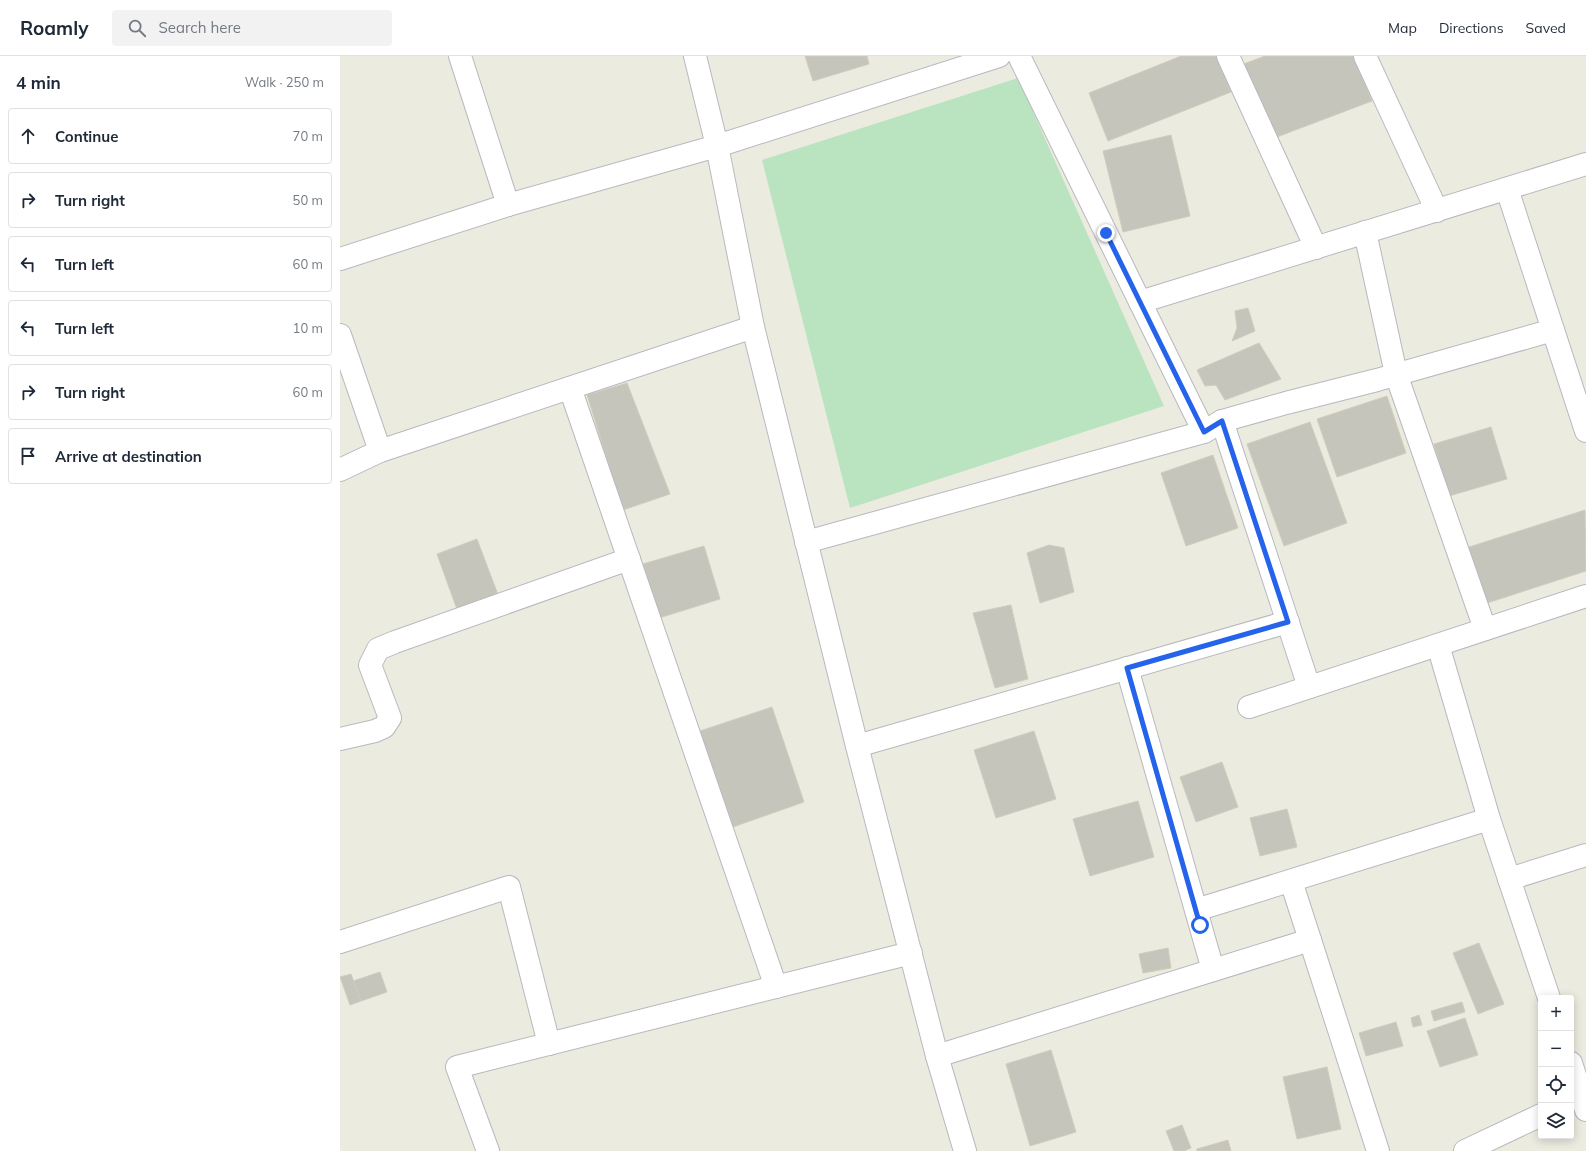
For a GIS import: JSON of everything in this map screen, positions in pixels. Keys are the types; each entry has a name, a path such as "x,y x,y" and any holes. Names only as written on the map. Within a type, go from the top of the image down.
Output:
{"street":[{"path":"460,56 508,205"},
{"path":"695,56 717,146 753,327 806,542 937,1056 965,1151"},
{"path":"340,259 508,205 717,146 999,56"},
{"path":"1019,56 1140,302 1213,426 1288,622 1309,687"},
{"path":"1228,56 1316,248"},
{"path":"1365,56 1437,210"},
{"path":"1140,302 1586,164"},
{"path":"1507,189 1586,428"},
{"path":"1365,232 1396,374 1485,629"},
{"path":"340,470 380,451 753,327"},
{"path":"806,542 1213,426 1286,403 1553,330"},
{"path":"340,335 380,451"},
{"path":"570,388 776,987"},
{"path":"340,739 375,731 384,727 390,718 370,665 378,650 394,642 629,559"},
{"path":"1249,707 1586,596"},
{"path":"857,746 1288,622"},
{"path":"1438,645 1489,819 1548,995"},
{"path":"1127,668 1213,970"},
{"path":"1196,910 1489,819"},
{"path":"1509,879 1586,855"},
{"path":"1291,880 1378,1151"},
{"path":"340,942 509,886 548,1044"},
{"path":"937,1056 1310,940"},
{"path":"488,1151 457,1067 911,953"},
{"path":"1572,1067 1581,1100"},
{"path":"1465,1151 1538,1116"}],"green space":[{"path":"1018,78 1164,406 850,508 762,160"}],"building":[{"path":"805,56 867,56 869,64 813,81"},
{"path":"1181,56 1216,56 1231,92 1108,141 1089,93"},
{"path":"1265,56 1355,56 1372,101 1269,140 1241,65"},
{"path":"1171,135 1190,216 1123,232 1103,151"},
{"path":"1248,308 1255,331 1232,341 1237,328 1235,311"},
{"path":"1259,343 1281,379 1225,400 1216,385 1205,386 1197,370"},
{"path":"627,383 670,494 623,510 587,395"},
{"path":"1387,396 1406,453 1337,477 1317,419"},
{"path":"1310,422 1347,523 1284,546 1247,444"},
{"path":"1491,427 1507,479 1449,496 1434,444"},
{"path":"1213,455 1238,528 1186,546 1161,473"},
{"path":"1585,510 1586,571 1484,604 1466,548"},
{"path":"477,539 500,600 459,615 437,554"},
{"path":"1049,545 1064,548 1074,592 1040,603 1027,553"},
{"path":"704,546 720,599 659,618 643,564"},
{"path":"1011,605 1028,679 995,688 973,613"},
{"path":"772,707 804,802 733,827 700,731"},
{"path":"1034,731 1056,799 996,818 974,750"},
{"path":"1222,762 1238,807 1196,822 1180,777"},
{"path":"1138,801 1154,857 1090,876 1073,819"},
{"path":"1287,809 1297,847 1260,856 1250,818"},
{"path":"1479,943 1504,1004 1478,1014 1453,953"},
{"path":"1168,948 1171,968 1143,973 1139,954"},
{"path":"380,972 387,992 361,1001 353,981"},
{"path":"351,974 361,1001 350,1005 340,977"},
{"path":"1462,1002 1465,1012 1434,1021 1431,1011"},
{"path":"1419,1015 1422,1025 1413,1027 1411,1018"},
{"path":"1465,1018 1478,1055 1440,1067 1427,1031"},
{"path":"1396,1022 1403,1046 1366,1056 1359,1033"},
{"path":"1051,1050 1076,1132 1030,1146 1006,1064"},
{"path":"1327,1067 1341,1129 1297,1139 1283,1077"},
{"path":"1182,1125 1191,1148 1184,1151 1174,1151 1166,1131"},
{"path":"1228,1140 1231,1151 1197,1151 1197,1149"}],"route":[{"path":"1106,233 1204,432 1222,421 1288,622 1127,668 1200,925"}]}
